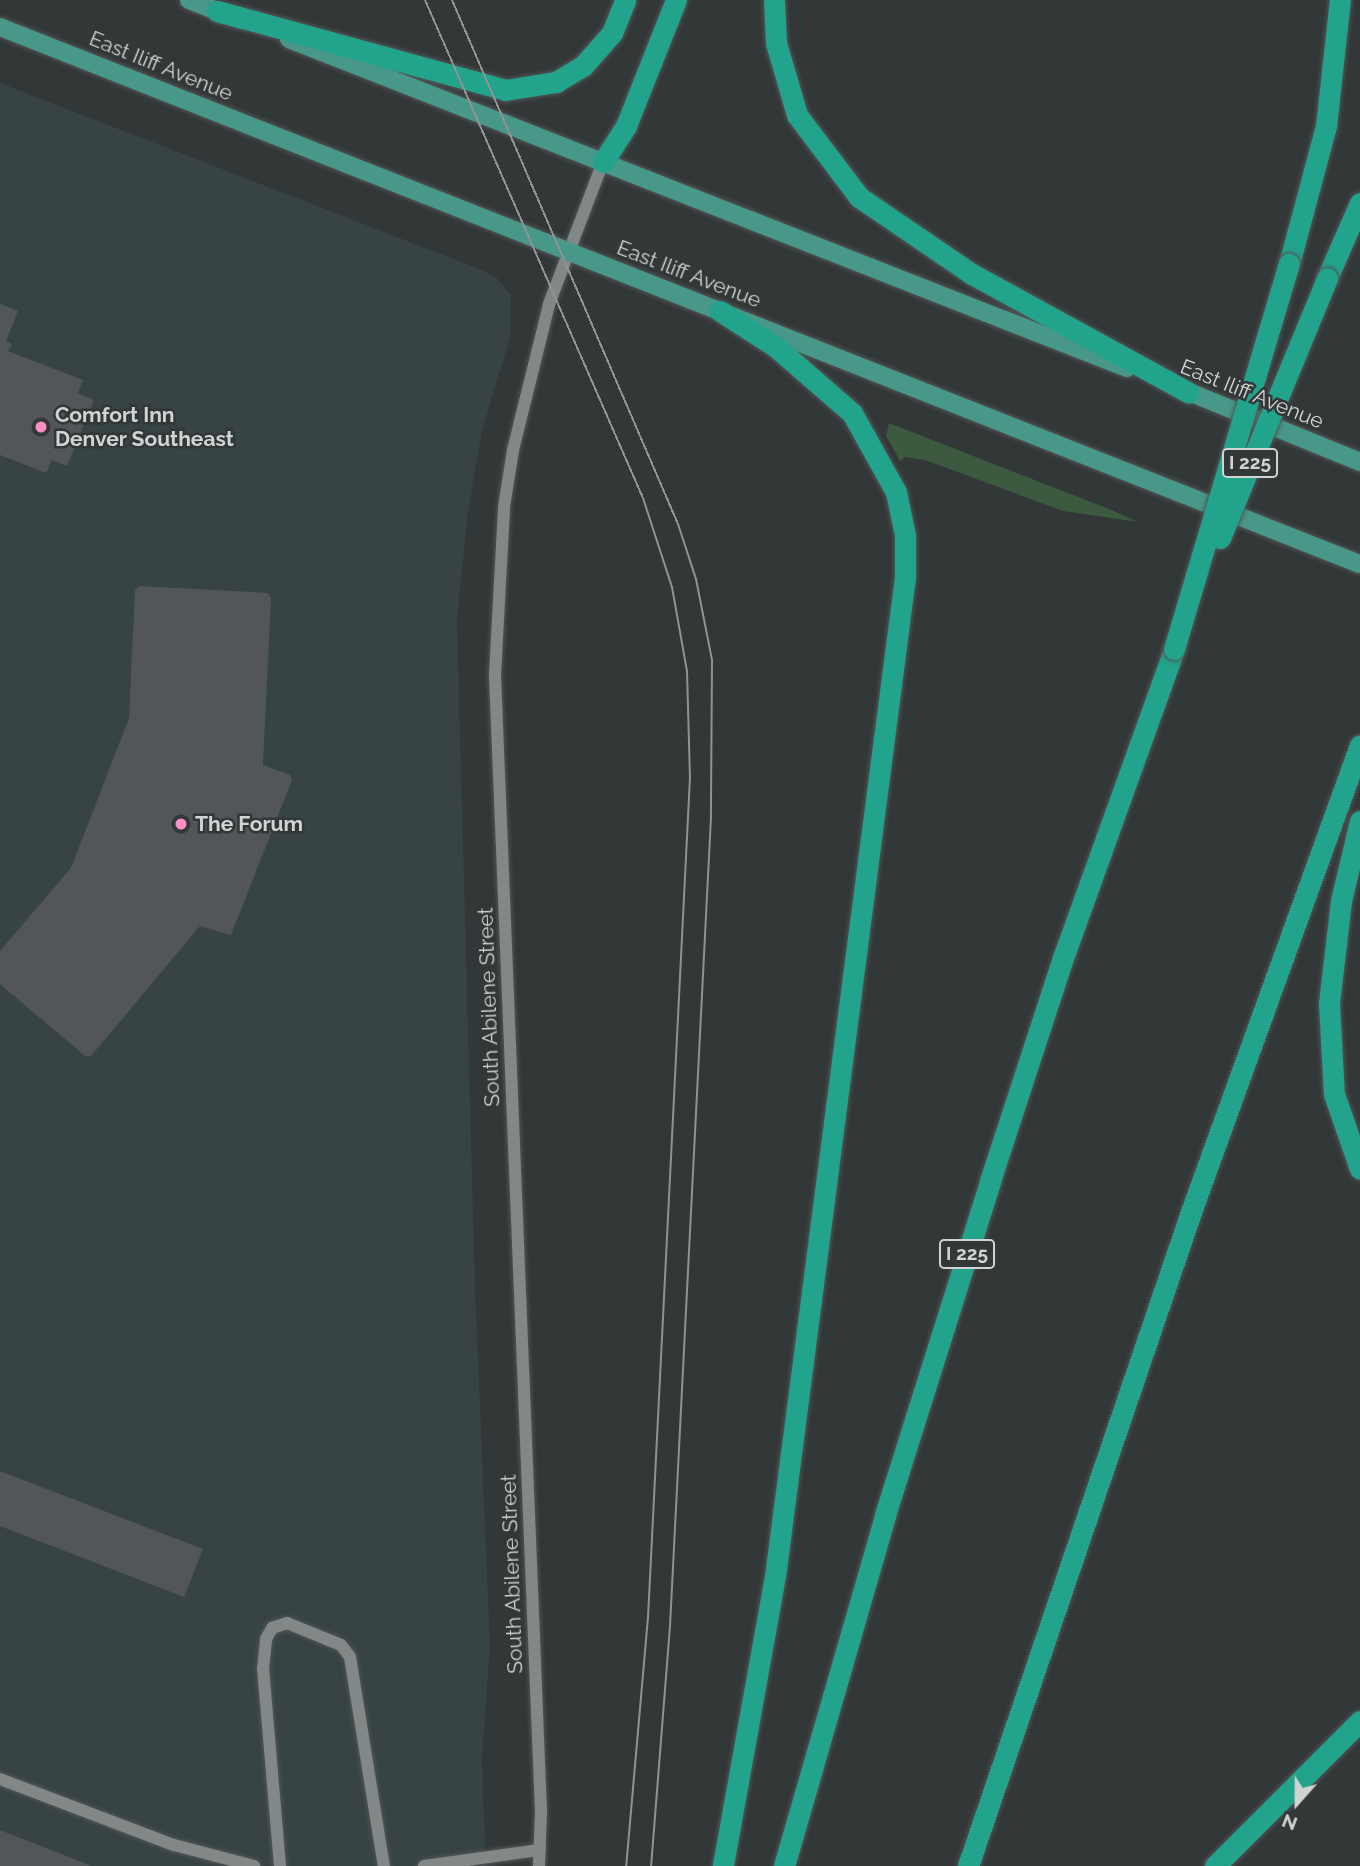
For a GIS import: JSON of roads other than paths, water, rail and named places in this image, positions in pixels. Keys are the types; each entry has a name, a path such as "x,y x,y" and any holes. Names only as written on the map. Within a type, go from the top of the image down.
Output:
{"highway":[{"path":"217,11 505,90 556,82 583,66 612,33 625,0"},
{"path":"603,162 626,126 676,0"},
{"path":"774,0 776,43 797,115 859,197 972,274 1189,393"},
{"path":"1174,649 1289,264 1326,126 1340,0"},
{"name":"I 225","path":"784,1866 889,1502 1063,958 1174,649 1360,203"},
{"path":"720,311 794,361 852,413 896,492 905,535 905,577 775,1576 723,1866"},
{"path":"968,1866 1173,1265 1360,746"},
{"path":"1360,821 1334,946 1329,1048 1341,1122 1360,1169"},
{"path":"1215,1866 1360,1721"}],"main road":[{"name":"East Iliff Avenue","path":"189,0 1189,393 1360,463"},
{"name":"East Iliff Avenue","path":"0,27 1360,564"}],"street":[{"name":"South Abilene Street","path":"539,1866 495,675 504,507 513,450 537,347 568,251 603,162"},
{"path":"280,1866 263,1669 266,1639 272,1628 288,1623 341,1644 350,1657 384,1866"},
{"path":"0,1779 174,1845 254,1866"},
{"path":"424,1866 540,1850"}],"tram line":[{"path":"425,0 643,498 672,587 687,671 690,777 648,1617 626,1866"},
{"path":"452,0 678,524 696,579 712,660 711,817 670,1626 651,1866"}],"place":[{"name":"Comfort Inn Denver Southeast","path":"41,427"},
{"name":"The Forum","path":"181,824"}]}
